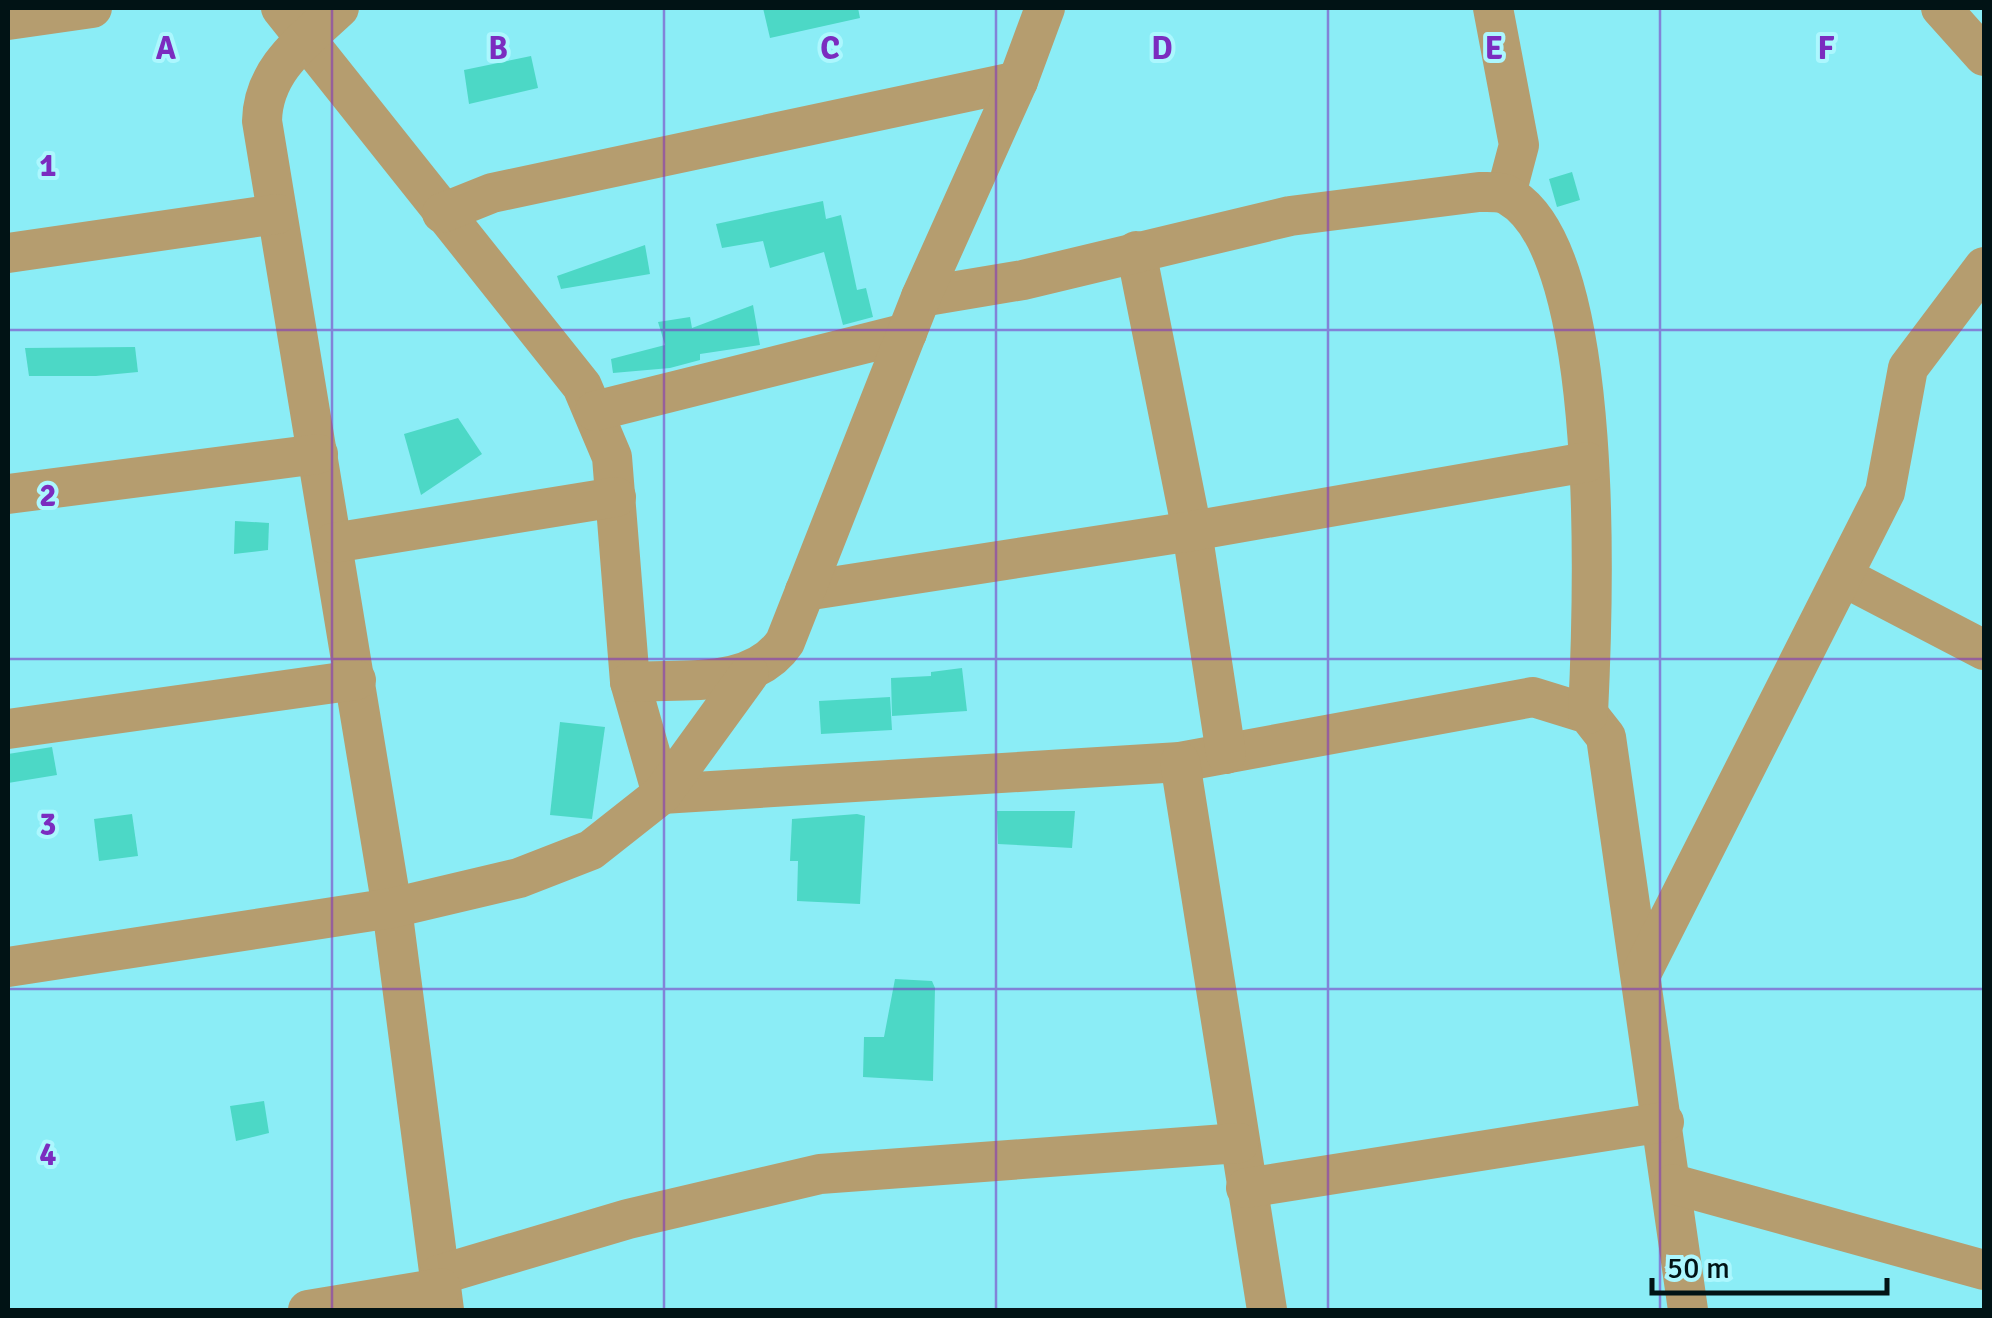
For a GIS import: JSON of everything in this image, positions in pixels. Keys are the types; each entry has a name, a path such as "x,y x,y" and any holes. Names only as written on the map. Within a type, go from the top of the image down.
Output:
{"street":[{"path":"8,20 92,8"},
{"path":"281,8 582,386 594,410 612,457 630,682 662,794"},
{"path":"339,8 276,69 262,104 392,908 442,1291"},
{"path":"8,967 392,908 519,878 591,850 662,794 749,674 774,659 805,591 914,315 1018,81 1040,22 1067,8"},
{"path":"1493,8 1519,144 1506,194"},
{"path":"1941,8 1984,56"},
{"path":"442,213 492,193 1018,81"},
{"path":"594,410 1023,280 1136,252 1290,216 1479,192 1506,194 1524,208 1562,278 1577,338 1594,587 1588,714"},
{"path":"8,253 277,214"},
{"path":"1136,252 1192,531 1226,754"},
{"path":"1642,972 1885,492 1908,368 1984,266"},
{"path":"8,494 318,454"},
{"path":"805,591 1192,531 1587,462"},
{"path":"333,542 616,497"},
{"path":"1844,577 1984,650"},
{"path":"630,682 749,674"},
{"path":"8,729 356,680"},
{"path":"662,794 1180,762 1534,698 1588,714 1606,737 1673,1184 1688,1310"},
{"path":"1180,762 1267,1310"},
{"path":"1246,1188 1664,1122"},
{"path":"308,1310 442,1291 628,1219 820,1174 1239,1142"},
{"path":"1673,1184 1984,1270"}],"building":[{"path":"763,8 858,8 860,18 770,38"},
{"path":"531,56 538,88 469,104 464,70"},
{"path":"1572,172 1580,200 1557,207 1549,179"},
{"path":"823,201 826,219 841,215 857,290 866,288 873,317 843,325 824,252 770,268 763,241 722,248 716,224"},
{"path":"645,245 650,274 561,289 557,276"},
{"path":"753,305 760,345 700,354 700,360 670,368 613,373 611,359 665,345 658,322 690,317 692,328"},
{"path":"135,347 138,372 96,376 29,376 25,348"},
{"path":"458,418 482,454 421,495 404,434"},
{"path":"235,521 269,523 268,550 234,554"},
{"path":"962,668 967,711 892,716 891,678 931,676 931,672"},
{"path":"890,697 892,730 821,734 819,701"},
{"path":"560,722 605,727 592,819 550,815"},
{"path":"52,747 57,775 8,783 8,754"},
{"path":"997,811 1075,811 1072,848 998,844"},
{"path":"132,814 138,856 99,861 94,819"},
{"path":"865,816 860,904 797,901 798,861 790,861 792,819"},
{"path":"895,979 932,981 935,988 933,1081 863,1077 864,1037 884,1037"},
{"path":"264,1101 269,1133 236,1141 230,1106"}]}
